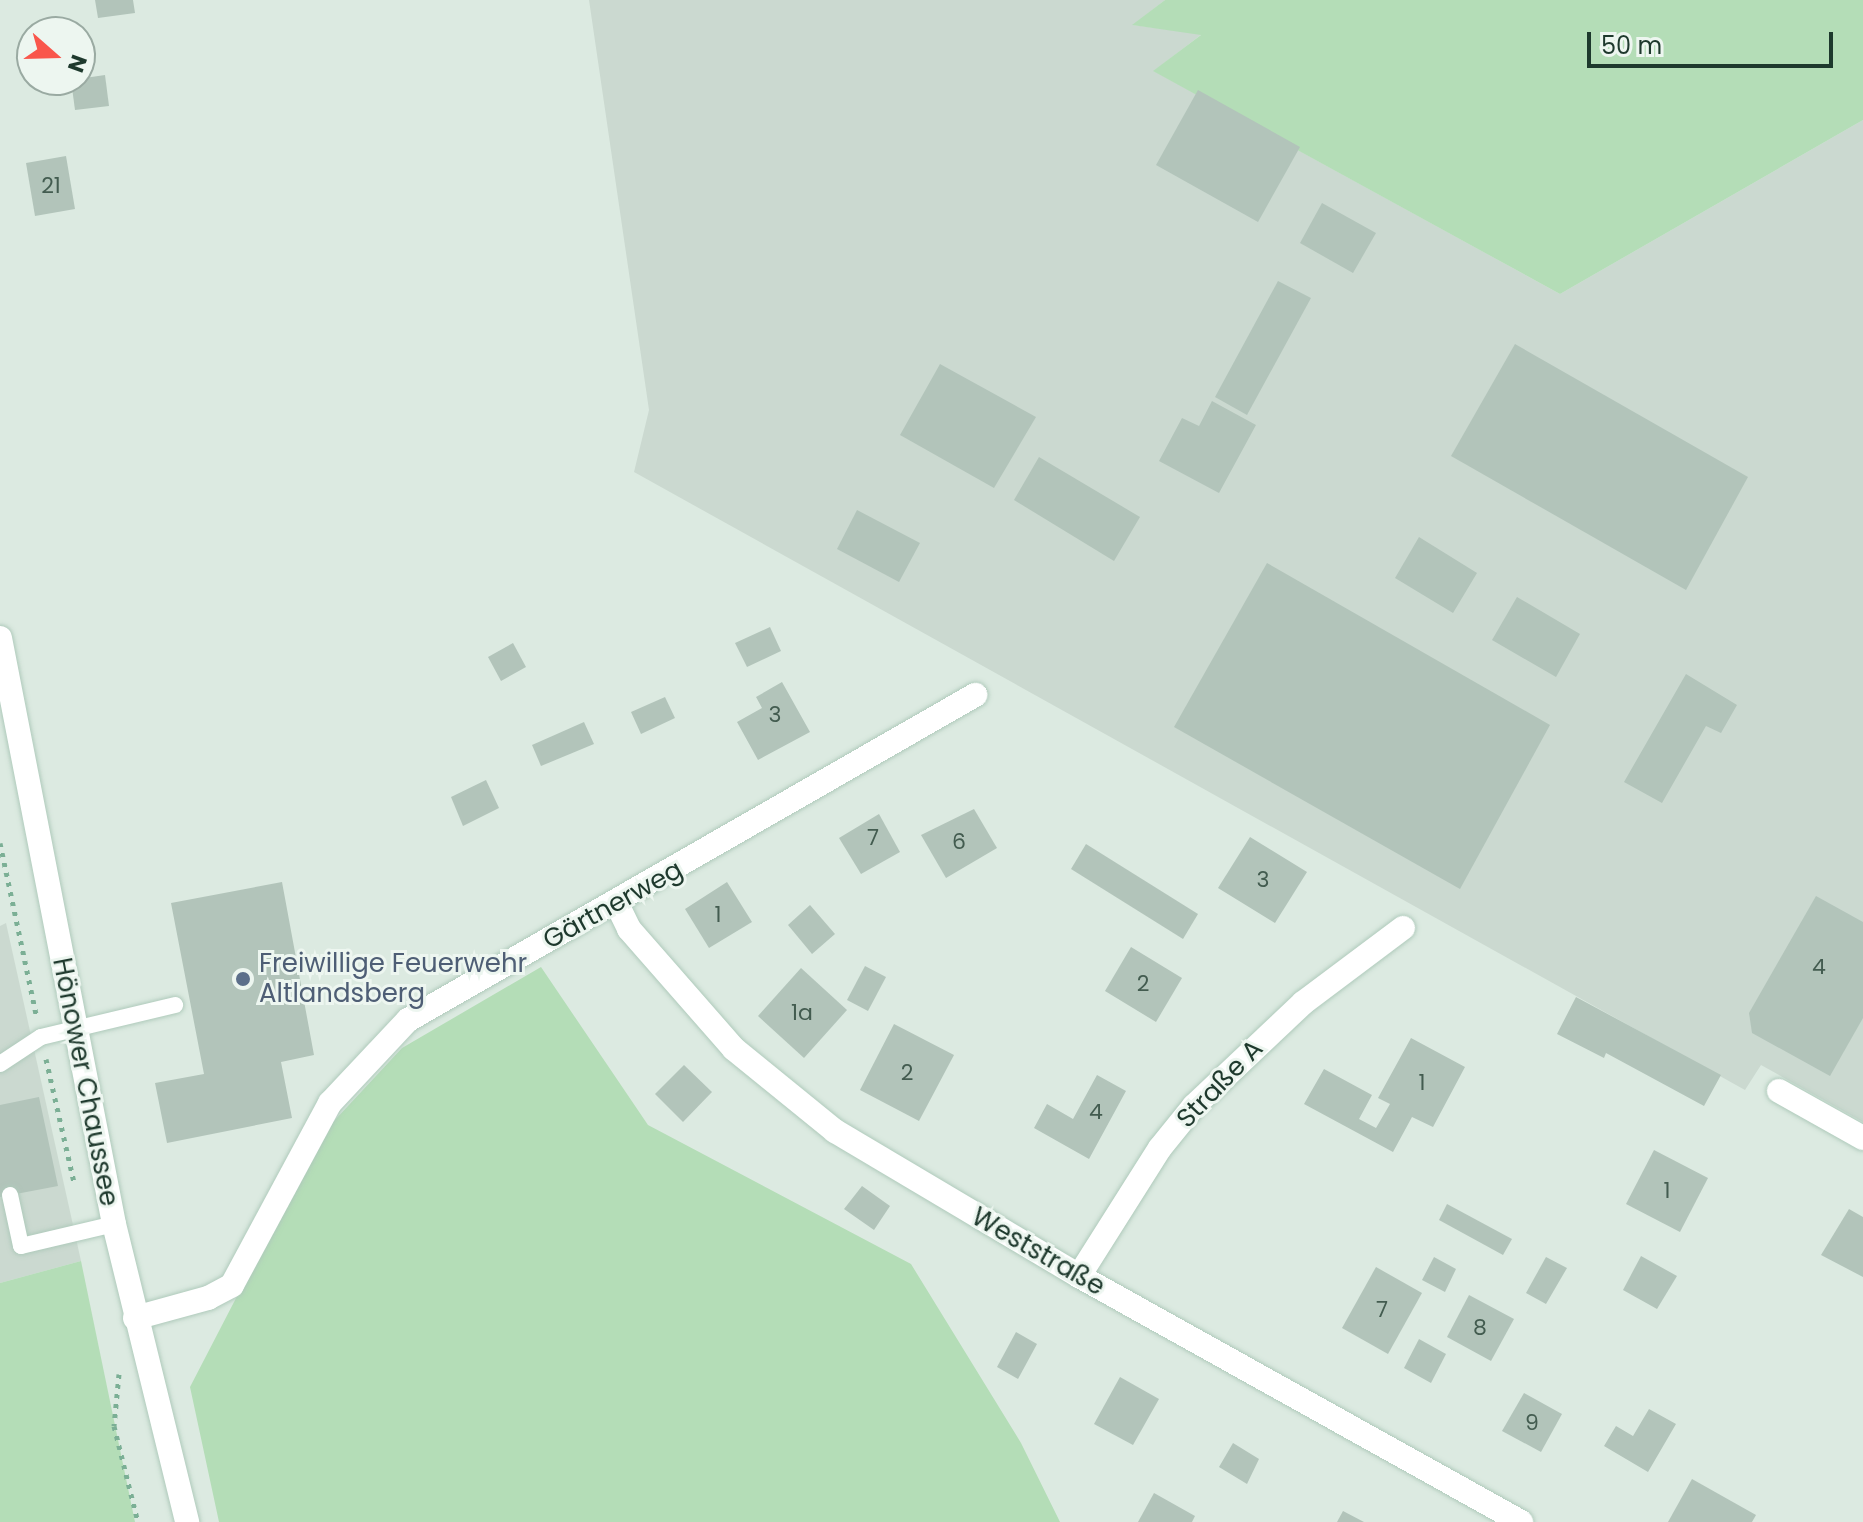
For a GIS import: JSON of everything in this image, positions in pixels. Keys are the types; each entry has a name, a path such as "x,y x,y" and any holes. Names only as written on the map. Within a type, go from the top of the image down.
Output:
{"street":[{"name":"Hönower Chaussee","path":"0,638 114,1224 187,1522"},
{"name":"Gärtnerweg","path":"135,1318 208,1298 232,1285 330,1103 408,1020 617,904 975,695"},
{"name":"Weststraße","path":"617,904 629,929 705,1018 780,1091 854,1143 1079,1276 1521,1522"},
{"name":"Straße A","path":"1079,1276 1160,1148 1194,1106 1303,1003 1403,928"},
{"path":"1779,1091 1863,1138"}],"lane":[{"path":"0,1064 41,1037 175,1005"},
{"path":"10,1195 21,1246 114,1224"}],"path":[{"path":"0,843 75,1187"},
{"path":"121,1363 114,1426 138,1522"}],"shaded area":[{"path":"589,0 1165,0 1133,25 1202,34 1154,71 1560,294 1863,120 1863,1122 1761,1065 1745,1090 634,472 649,410"},
{"path":"6,923 81,1261 0,1283 0,926"}],"green space":[{"path":"1165,0 1863,0 1863,120 1560,294 1153,71 1201,35 1132,25"},
{"path":"541,967 648,1125 911,1264 1021,1443 1060,1522 219,1522 190,1387 320,1136 402,1048"},
{"path":"81,1261 135,1522 0,1522 0,1283"}],"building":[{"path":"95,0 133,0 135,13 98,18"},
{"path":"105,75 109,106 75,110 73,96 96,96 96,76"},
{"path":"1198,90 1300,147 1258,222 1156,165"},
{"path":"66,156 75,209 35,216 26,163"},
{"path":"1322,203 1376,233 1353,273 1300,243"},
{"path":"1278,281 1311,298 1247,415 1215,397"},
{"path":"1515,344 1748,477 1686,590 1451,456"},
{"path":"940,364 1036,417 994,488 900,435"},
{"path":"1212,401 1256,425 1219,493 1159,461 1182,418 1199,426"},
{"path":"1039,457 1140,517 1114,561 1014,500"},
{"path":"857,510 920,543 899,582 837,549"},
{"path":"1419,537 1477,573 1453,613 1395,578"},
{"path":"1267,563 1550,725 1460,889 1174,727"},
{"path":"1517,597 1580,634 1556,677 1492,640"},
{"path":"770,627 781,651 747,667 735,643"},
{"path":"513,643 526,667 501,681 488,657"},
{"path":"1686,674 1737,705 1721,733 1706,726 1662,803 1624,782"},
{"path":"782,682 810,732 758,760 737,722 762,708 756,697"},
{"path":"665,697 675,718 641,734 631,712"},
{"path":"584,722 594,744 541,766 532,745"},
{"path":"486,780 499,808 463,826 451,797"},
{"path":"974,809 997,848 946,878 921,835"},
{"path":"879,814 900,852 861,874 839,838"},
{"path":"1250,837 1307,872 1275,923 1218,888"},
{"path":"1086,844 1198,914 1183,939 1071,869"},
{"name":"Freiwillige Feuerwehr Altlandsberg","path":"282,882 314,1055 281,1062 292,1118 167,1143 155,1083 204,1074 171,903"},
{"path":"727,882 752,922 709,948 685,909"},
{"path":"1816,896 1863,922 1863,1018 1830,1076 1752,1033 1749,1013"},
{"path":"810,905 835,934 812,954 788,925"},
{"path":"1131,947 1182,978 1156,1022 1105,991"},
{"path":"865,966 886,977 868,1011 847,1000"},
{"path":"801,968 847,1010 804,1058 758,1016"},
{"path":"1576,997 1721,1075 1704,1106 1606,1053 1604,1058 1557,1034"},
{"path":"894,1024 954,1055 919,1121 860,1090"},
{"path":"1411,1038 1465,1067 1433,1127 1412,1117 1393,1152 1304,1104 1324,1069 1372,1095 1359,1119 1376,1128 1390,1104 1378,1098"},
{"path":"684,1065 712,1092 683,1122 655,1094"},
{"path":"1097,1075 1126,1091 1089,1159 1034,1128 1047,1104 1073,1119"},
{"path":"39,1097 58,1186 0,1197 0,1105"},
{"path":"1654,1150 1708,1178 1680,1232 1626,1204"},
{"path":"862,1186 890,1206 874,1230 844,1209"},
{"path":"1447,1204 1512,1239 1503,1255 1439,1220"},
{"path":"1849,1209 1863,1217 1863,1277 1821,1255"},
{"path":"1641,1256 1677,1276 1657,1309 1623,1290"},
{"path":"1434,1257 1456,1269 1445,1292 1422,1280"},
{"path":"1546,1257 1567,1268 1546,1304 1526,1293"},
{"path":"1376,1267 1422,1293 1388,1354 1342,1328"},
{"path":"1469,1295 1514,1319 1491,1361 1447,1337"},
{"path":"1016,1332 1037,1344 1018,1379 997,1367"},
{"path":"1419,1339 1446,1354 1431,1383 1404,1368"},
{"path":"1120,1377 1159,1399 1133,1445 1094,1424"},
{"path":"1524,1393 1562,1414 1541,1452 1502,1431"},
{"path":"1649,1409 1676,1424 1648,1472 1604,1446 1616,1426 1633,1436"},
{"path":"1233,1443 1259,1459 1247,1484 1219,1467"},
{"path":"1692,1479 1756,1515 1752,1522 1668,1522"},
{"path":"1154,1493 1195,1516 1192,1522 1138,1522"},
{"path":"1343,1511 1364,1522 1337,1522"}],"place":[{"name":"Freiwillige Feuerwehr Altlandsberg","path":"243,979"}]}
